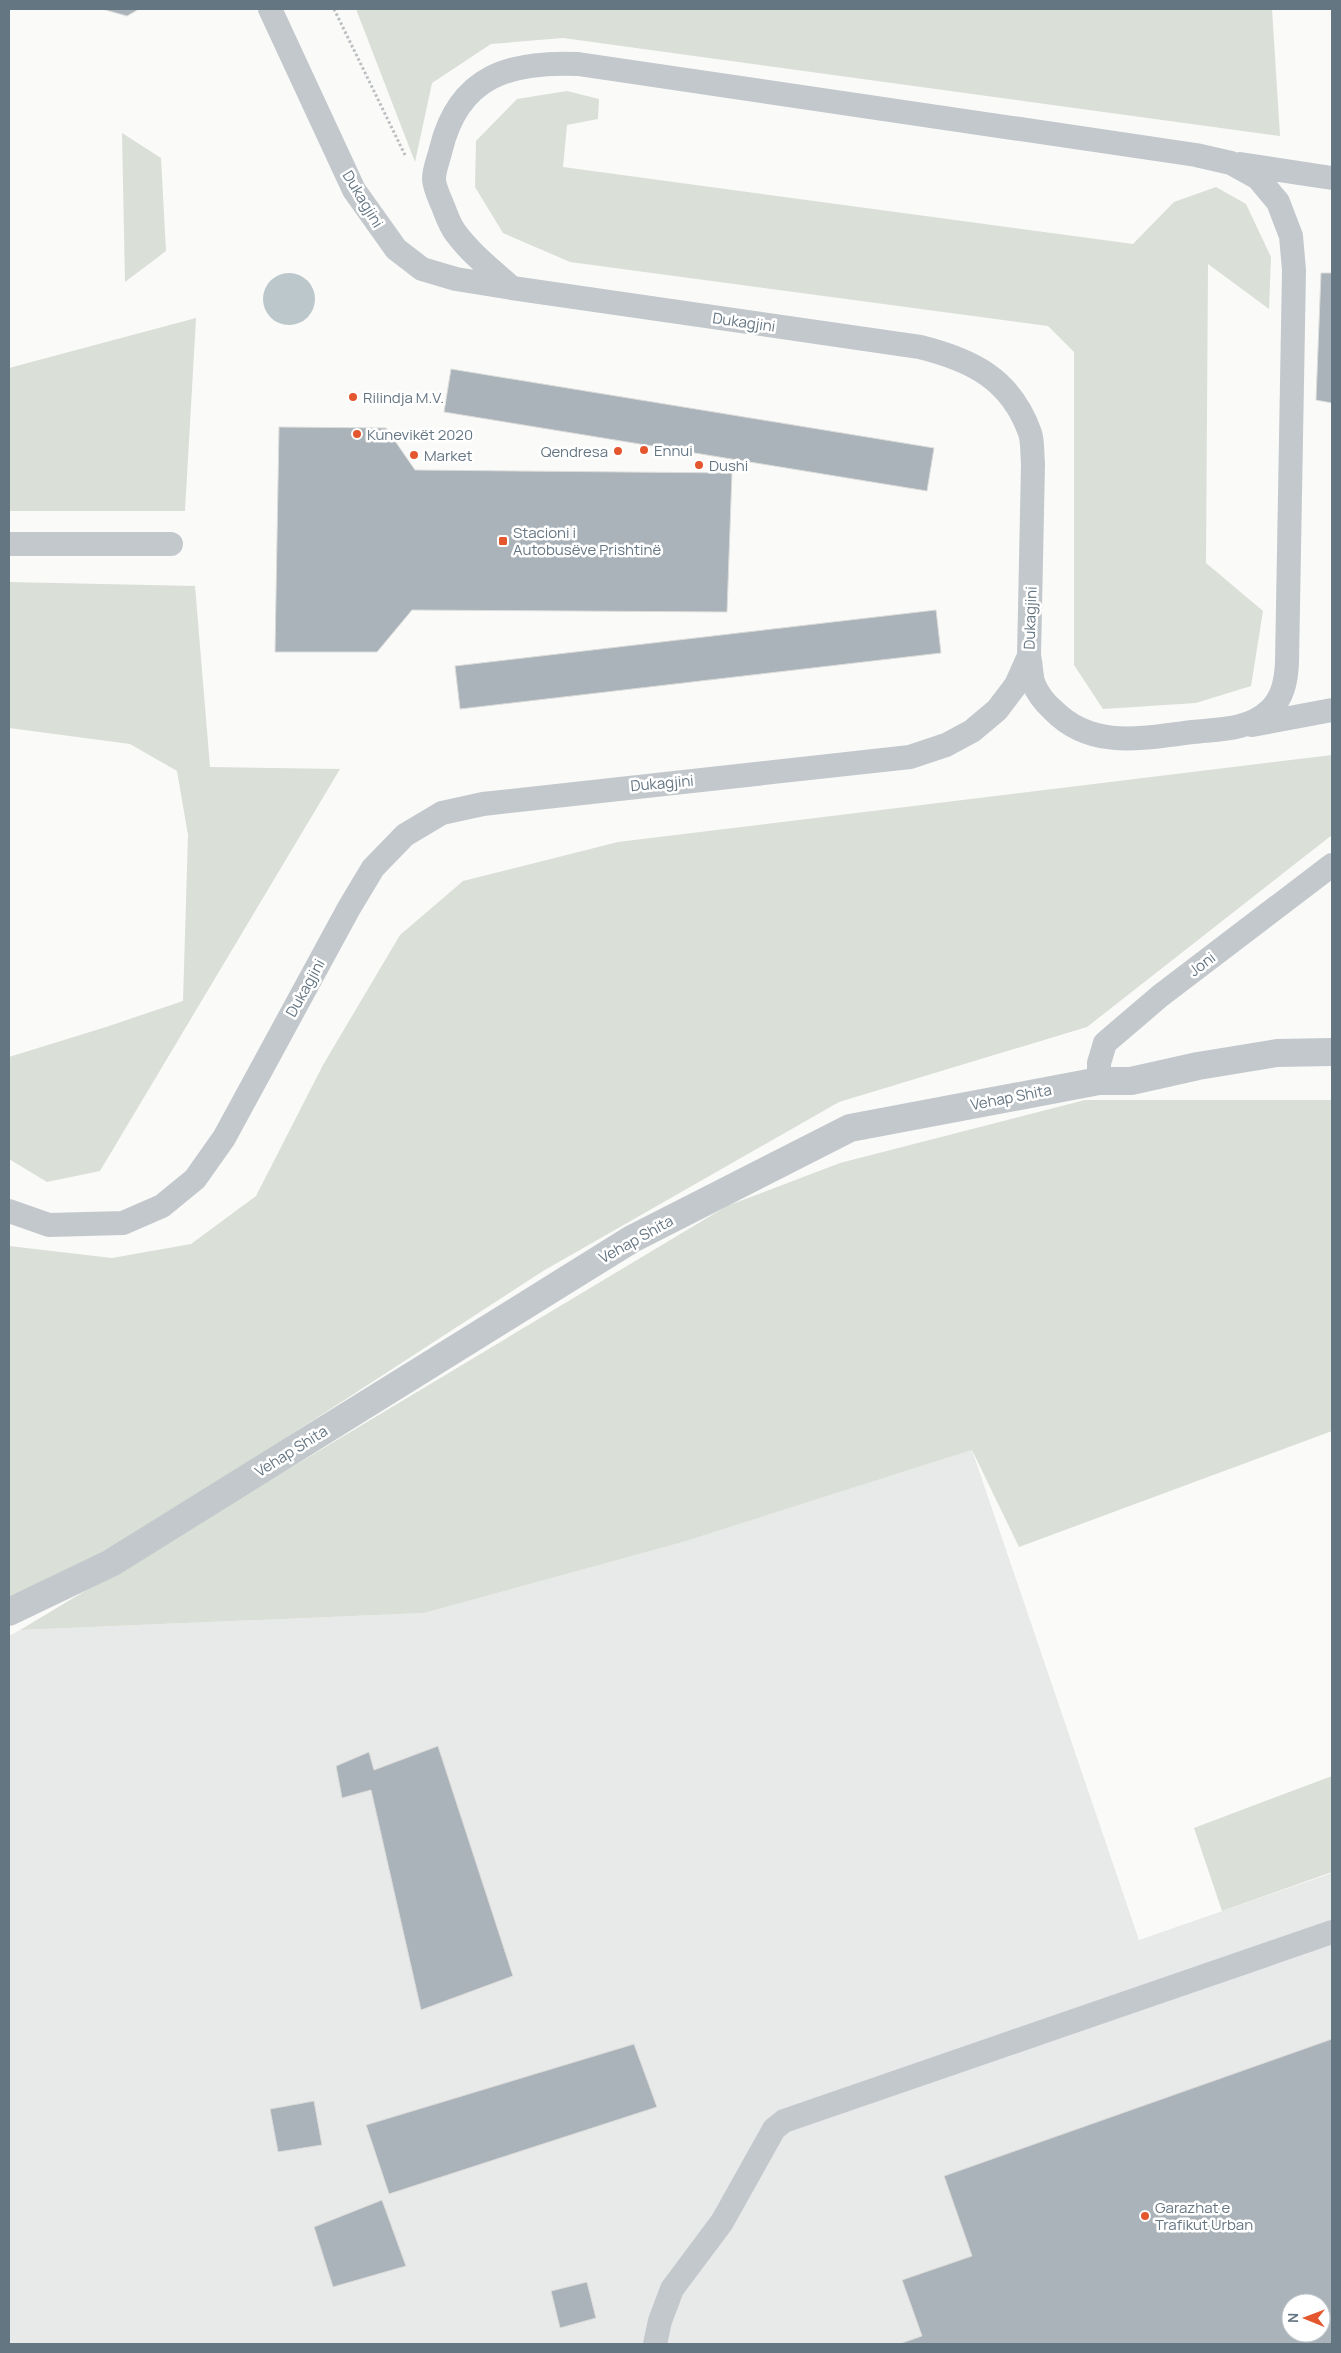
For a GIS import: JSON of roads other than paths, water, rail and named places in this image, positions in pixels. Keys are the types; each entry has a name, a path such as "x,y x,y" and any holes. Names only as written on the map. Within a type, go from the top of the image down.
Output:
{"street":[{"name":"Vehap Shita","path":"9,1612 111,1563 632,1239 850,1128 1099,1081 1131,1082 1198,1066 1277,1053 1332,1052"}],"lane":[{"name":"Dukagjini","path":"9,1211 48,1225 122,1223 162,1206 195,1179 224,1138 348,908 373,868 405,835 442,813 484,804 910,756 946,745 972,731 997,710 1016,685 1029,656 1033,464 1030,434 1017,405 1000,383 981,369 950,355 920,347 512,288 456,279 422,269 396,249 354,190 270,9"},
{"path":"512,288 475,255 454,231 440,199 434,179 444,137 457,109 476,87 498,73 522,65 578,64 1147,147 1231,163 1332,178"},
{"path":"1231,163 1258,178 1278,202 1291,236 1294,270 1286,681 1279,699 1268,712 1248,726"},
{"path":"9,544 171,544"},
{"path":"1029,656 1034,682 1045,703 1063,721 1081,732 1104,738 1135,739 1248,726 1332,710"},
{"name":"Joni","path":"1099,1081 1099,1063 1105,1043 1160,996 1332,865"},
{"path":"655,2344 660,2321 672,2289 722,2222 774,2129 784,2120 1332,1932"}],"place":[{"name":"Rilindja M.V.","path":"353,397"},
{"name":"Kunevikët 2020","path":"357,434"},
{"name":"Ennui","path":"644,450"},
{"name":"Qendresa","path":"618,451"},
{"name":"Market","path":"414,455"},
{"name":"Dushi","path":"699,465"},
{"name":"Stacioni i Autobusëve Prishtinë","path":"503,541"},
{"name":"Garazhat e Trafikut Urban","path":"1145,2216"}]}
